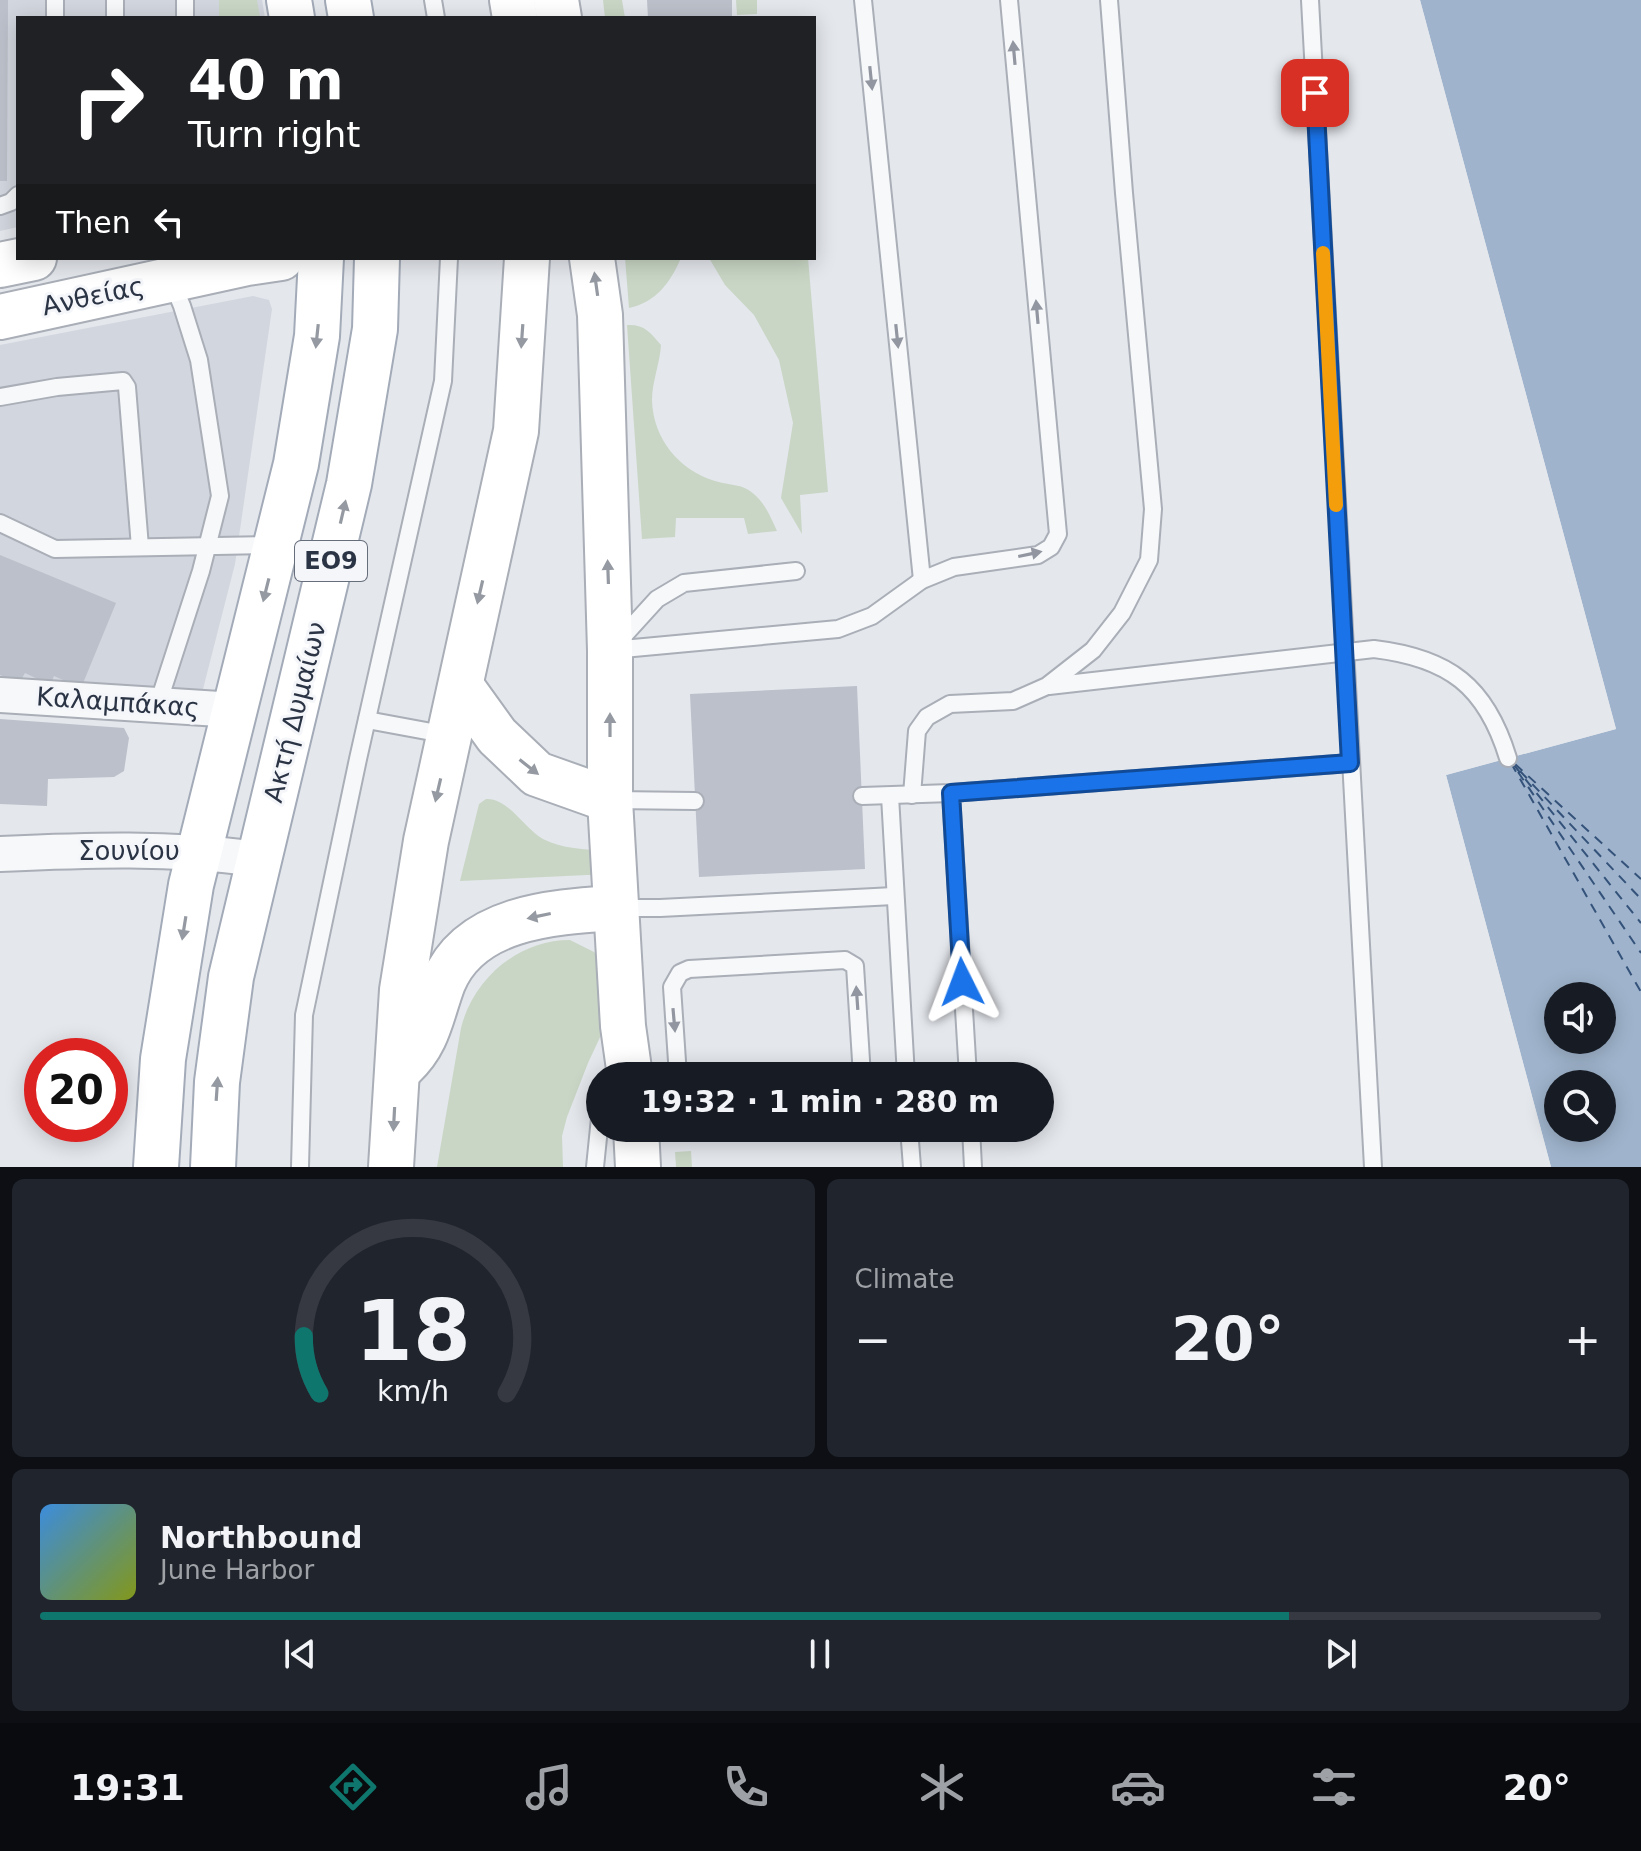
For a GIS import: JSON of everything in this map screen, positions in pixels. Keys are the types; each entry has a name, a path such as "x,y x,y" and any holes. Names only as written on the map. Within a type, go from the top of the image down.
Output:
{"main road":[{"name":"Ανθείας","path":"0,265 24,260"},
{"name":"Ανθείας","path":"0,317 271,260"},
{"name":"ΕΟ9","path":"156,1167 163,1059 191,885 296,464 317,336 321,260"},
{"name":"Ακτή Δυμαίων","path":"213,1167 223,1030 231,977 352,472 375,329 377,260"},
{"path":"391,1167 402,990 426,841 516,431 527,260"},
{"path":"592,260 600,315 610,650 610,800 622,1055"},
{"path":"461,686 497,736 537,774 610,800"},
{"path":"396,1072 419,1051 445,979 460,956 477,940 501,927 530,918 616,908"},
{"path":"637,1142 638,1167"}],"street":[{"name":"Καλαμπάκας","path":"0,695 235,710"},
{"name":"Σουνίου","path":"0,854 199,851 258,859"}],"lane":[{"path":"863,0 922,580"},
{"path":"610,650 838,629 872,616 922,580 954,567 1038,555 1051,547 1058,534 1009,0"},
{"path":"912,795 917,731 927,717 950,704 1013,701 1047,686 1093,650 1122,613 1149,560 1153,509 1109,0"},
{"path":"1310,0 1373,1167"},
{"path":"300,1167 304,1015 443,381 449,260"},
{"path":"158,704 220,505 219,481 199,360 171,279"},
{"path":"0,397 57,387 123,381 127,387 140,547"},
{"path":"0,523 55,549 277,545"},
{"path":"610,650 657,599 684,583 796,571"},
{"path":"1047,686 1374,649 1406,653 1435,662 1461,679 1483,702 1499,728 1508,758"},
{"path":"367,720 450,736"},
{"path":"862,796 951,793 1350,763"},
{"path":"951,793 967,1062"},
{"path":"890,796 905,1062"},
{"path":"610,800 695,801"},
{"path":"616,908 894,896"},
{"path":"677,1062 672,987 680,973 689,969 845,960 855,966 861,1062"},
{"path":"595,1167 598,1142"},
{"path":"910,1142 912,1167"},
{"path":"972,1142 973,1167"}],"shaded area":[{"path":"0,0 262,0 265,16 16,16 16,227 0,231"},
{"path":"253,296 269,300 272,309 235,564 202,693 0,683 0,345"}],"green space":[{"path":"219,0 257,0 260,16 219,16"},
{"path":"603,0 622,0 625,16 605,16"},
{"path":"736,0 757,0 757,14 737,15"},
{"path":"625,260 680,260 661,290 647,301 629,308"},
{"path":"710,260 808,260 828,492 800,495 802,534 781,498 793,423 779,360 754,315 725,285"},
{"path":"627,325 646,330 661,345 652,400 657,428 670,451 702,476 750,491 765,507 777,531 748,534 744,518 676,518 675,537 642,539"},
{"path":"486,799 502,803 543,839 558,845 606,851 608,874 460,881 479,804"},
{"path":"570,940 594,952 603,962 609,1018 586,1062 567,1117 562,1136 563,1167 437,1167 461,1028 467,1010 487,979 500,966 533,947"},
{"path":"691,1151 692,1167 676,1167 675,1152"}],"water":[{"path":"1420,0 1641,0 1641,1167 1551,1167 1544,1142 1616,1142 1616,1070 1544,1070 1544,1141 1446,775 1616,729"}],"pier":[{"path":"1416,0 1420,0 1616,729 1446,775 1551,1167 1547,1167 1442,775 1445,771 1611,726"}],"building":[{"path":"0,0 8,0 7,181 0,181"},
{"path":"647,0 732,0 732,16 648,16"},
{"path":"0,555 116,603 81,688 54,676 50,685 25,673 19,683 0,675"},
{"path":"857,686 865,869 699,877 690,694"},
{"path":"0,719 124,728 129,738 124,771 114,777 48,779 47,806 0,804"}],"ferry route":[{"path":"1511,763 1641,992"},
{"path":"1515,764 1641,879"},
{"path":"1514,765 1641,923"},
{"path":"1520,771 1641,899"},
{"path":"1518,772 1641,953"}],"slow traffic":[{"path":"1323,253 1336,505"}],"route":[{"path":"962,982 951,793 1350,763 1315,93"}]}
